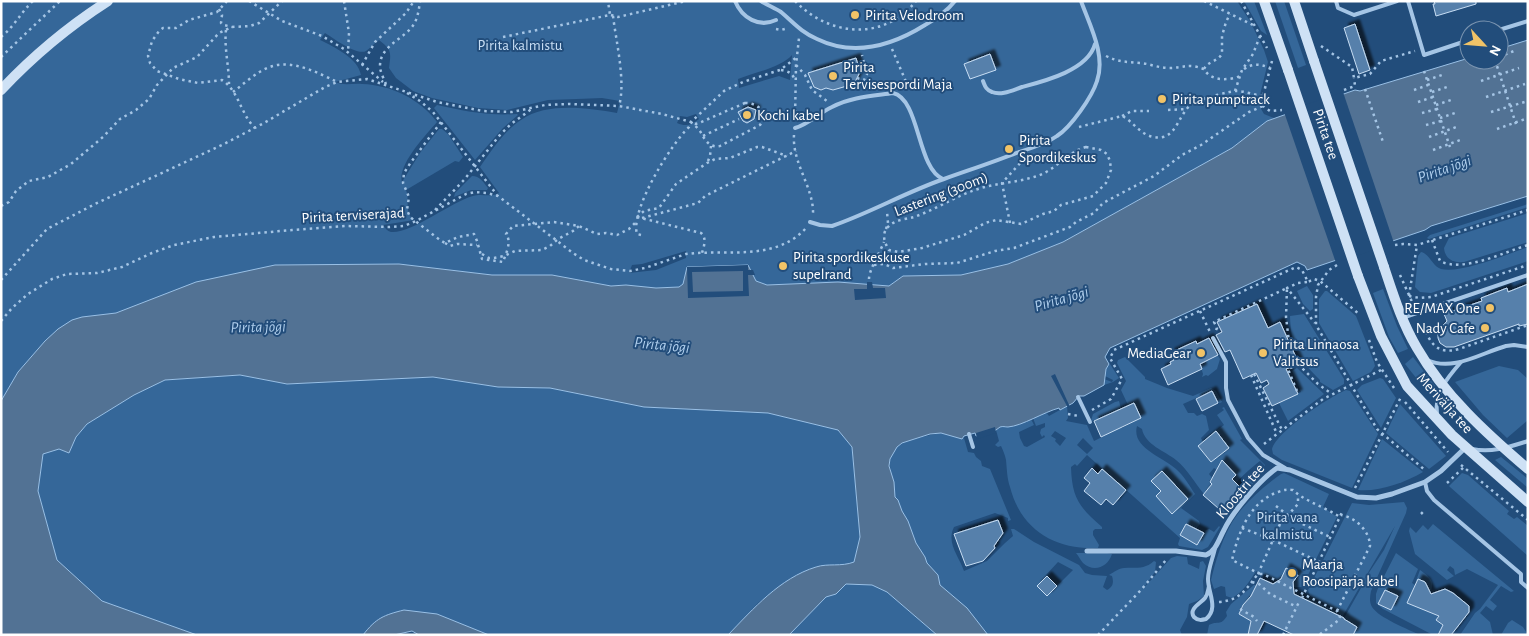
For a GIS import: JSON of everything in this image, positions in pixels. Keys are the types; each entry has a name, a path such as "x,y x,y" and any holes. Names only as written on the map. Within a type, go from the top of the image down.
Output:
{"main road":[{"path":"1,90 24,67 68,29 108,1"},
{"name":"Pirita tee","path":"1264,1 1358,276"},
{"name":"Pirita tee","path":"1294,1 1384,267"},
{"name":"Merivälja tee","path":"1384,267 1402,318 1423,358 1473,418 1504,449 1528,469"},
{"name":"Merivälja tee","path":"1358,276 1378,329 1405,382 1438,422 1528,502"}],"street":[{"name":"Kloostri tee","path":"1216,546 1227,523 1240,506 1277,468 1284,468 1350,495 1363,498 1386,496 1425,482 1441,471 1465,448"},
{"path":"1087,551 1176,551 1206,555 1216,546"}],"lane":[{"path":"735,1 740,12 752,20 767,23 776,20"},
{"path":"761,1 780,12 800,31 831,45 860,48 883,45 908,35 942,14 955,1"},
{"path":"810,222 832,226 943,179 1052,139 1064,130 1084,105 1097,82 1100,60 1096,42 1081,1"},
{"path":"1336,1 1338,8 1354,15 1396,1"},
{"path":"1408,1 1424,54 1459,43"},
{"path":"1509,27 1528,21"},
{"path":"983,81 986,90 1000,93 1055,78 1090,56 1096,42"},
{"path":"795,128 806,124 831,107 851,98 899,94 913,118 931,169 939,178 943,179"},
{"path":"1402,318 1528,275"},
{"path":"1213,338 1226,362 1228,400 1248,438 1257,450 1269,460 1284,468"},
{"path":"1423,358 1439,364 1461,362 1506,346 1528,347"},
{"path":"1438,422 1436,405 1443,384 1461,362"},
{"path":"1078,397 1090,422"},
{"path":"969,434 973,447"},
{"path":"1465,448 1486,451 1504,449 1528,440"},
{"path":"1425,482 1427,491 1434,500 1521,574 1521,582 1528,588"},
{"path":"1209,586 1205,598 1193,611 1194,617 1198,619 1206,619 1212,613 1208,576 1216,546"}],"path":[{"path":"1,37 33,1"},
{"path":"1,57 60,1"},
{"path":"228,1 208,15 189,20 176,28 163,28 152,41 148,56 153,68 179,79 198,83 222,80 229,84"},
{"path":"249,1 282,21 322,36 348,53 386,84"},
{"path":"219,9 222,15 221,23 224,25 232,27 254,25 259,23 282,1"},
{"path":"344,1 349,33 348,53"},
{"path":"362,65 375,42 406,13 414,1"},
{"path":"386,84 380,67 382,56 388,47 414,24 419,12 420,1"},
{"path":"608,1 621,84 619,106"},
{"path":"503,36 611,15 618,16 686,1"},
{"path":"795,1 808,14 821,22 836,28 855,30 890,22 916,1"},
{"path":"1204,1 1255,26"},
{"path":"1241,1 1268,50"},
{"path":"1204,69 1205,66 1222,54 1222,36 1230,14"},
{"path":"1,206 9,202 16,191 29,181 48,178 71,164 103,137 120,119 136,110 149,99 157,85 173,68 197,57 219,33 232,27"},
{"path":"226,30 226,58 229,69 229,84 250,123 255,128"},
{"path":"800,31 796,66 797,103 794,143 813,209 810,222"},
{"path":"1236,91 1242,70 1253,54 1260,36"},
{"path":"1321,45 1352,67 1355,86 1344,90"},
{"path":"857,78 864,80 867,74 860,48"},
{"path":"1354,78 1370,74 1381,60 1422,48"},
{"path":"1509,53 1514,51"},
{"path":"1098,53 1115,61 1128,63 1142,63 1169,68 1193,65 1204,69 1206,73 1216,78 1230,79 1240,76"},
{"path":"894,54 907,84"},
{"path":"1263,106 1263,96 1272,62 1270,56"},
{"path":"641,235 637,234 637,217 668,152 691,122 724,91 732,86 780,70 797,57"},
{"path":"233,92 261,72 272,66 284,64 300,67 337,82"},
{"path":"1242,70 1250,65 1258,64 1270,68"},
{"path":"796,66 805,75 812,90 817,94"},
{"path":"1481,81 1519,68"},
{"path":"780,70 788,71 796,85"},
{"path":"1499,70 1516,123"},
{"path":"1424,71 1449,145"},
{"path":"1427,80 1442,75"},
{"path":"1,280 48,229 95,204 255,128 325,87 337,82 367,79 437,102 472,110 512,112 534,107 570,104 619,106 662,114 695,124 745,103 755,104 760,108 763,115 760,124 720,146 711,146"},
{"path":"1486,97 1525,84"},
{"path":"1414,90 1428,85"},
{"path":"1431,92 1447,87"},
{"path":"1365,89 1383,142"},
{"path":"402,90 420,101 441,122 498,196"},
{"path":"1122,116 1145,134 1161,137 1168,135 1177,127 1189,106 1196,102 1236,91 1263,96"},
{"path":"1418,102 1433,97"},
{"path":"1422,114 1451,100"},
{"path":"1492,112 1528,100"},
{"path":"1263,106 1270,111 1282,110"},
{"path":"874,264 884,264 893,268 956,263 995,251 1014,248 1070,227 1094,213 1103,203 1154,176 1182,155 1201,145 1249,112 1263,106"},
{"path":"431,213 464,180 511,124 534,107"},
{"path":"1168,110 1186,110"},
{"path":"1064,130 1072,130 1122,116 1132,111 1149,111"},
{"path":"1426,125 1455,114"},
{"path":"1497,129 1528,118"},
{"path":"703,136 739,119"},
{"path":"441,122 421,147 404,173 403,183 409,197 407,210 410,217 450,246 457,244 478,246"},
{"path":"691,122 699,129 711,146 707,163"},
{"path":"1429,137 1459,126"},
{"path":"1433,150 1463,139"},
{"path":"637,217 644,211 659,208 676,184 715,159 730,158 757,147 787,156"},
{"name":"Lastering (300m)","path":"1086,147 1101,150 1107,154 1111,170 1106,183 1093,196 1061,205 1054,211 1042,214 1021,224 1010,223 996,220 985,223 964,235 922,248 898,252 889,250 884,242 885,233 889,225 915,216 960,195 1036,177 1056,167 1075,150 1086,147"},
{"path":"642,218 698,203 705,196 796,151"},
{"path":"1010,223 1002,184 1005,178 1022,161 1022,151"},
{"name":"Pirita terviserajad","path":"1,321 28,294 52,279 67,274 97,273 122,268 152,253 174,245 214,237 345,226 404,226 466,194 476,192 498,196 584,260 611,268 630,271 686,254 748,252 777,247 800,234 810,222"},
{"path":"885,204 888,223 885,233"},
{"path":"1395,245 1417,245 1528,210"},
{"path":"637,217 701,232 705,242 702,252"},
{"path":"445,242 474,234 482,259 503,262 509,242 506,234 510,228 519,225 554,222 579,226 597,234 606,232 617,235 629,229 636,222"},
{"path":"504,256 515,252 542,250 579,226"},
{"path":"1432,240 1440,261 1457,265 1528,244"},
{"path":"869,279 869,274 884,242"},
{"path":"1409,296 1417,245"},
{"path":"1316,325 1316,297 1320,281 1329,270 1337,265"},
{"path":"1409,296 1431,297 1528,265"},
{"path":"1068,414 1080,416 1111,399 1122,379 1110,358 1114,350 1296,267 1302,270 1308,282"},
{"path":"1398,271 1413,304"},
{"path":"1213,338 1217,328 1214,322 1298,283 1314,279 1320,281 1359,314"},
{"path":"1287,288 1316,325 1375,427 1426,471"},
{"path":"1287,288 1286,317 1289,342"},
{"path":"1200,311 1213,338"},
{"path":"1423,326 1431,343 1449,351 1528,325"},
{"path":"1298,391 1288,369 1299,364 1318,384 1332,394"},
{"path":"1257,450 1306,411 1332,394 1383,369 1400,398 1448,452"},
{"path":"1277,434 1253,375 1282,430"},
{"path":"1355,489 1400,398"},
{"path":"1447,483 1462,466 1528,520"},
{"path":"1319,635 1339,620 1340,617 1337,611 1232,560 1242,528 1258,504 1268,496 1290,489 1298,495 1341,516 1350,517 1362,527 1369,537 1370,546 1337,611"},
{"path":"1212,603 1233,600 1252,582 1259,573 1280,524 1298,504 1298,495"},
{"path":"1276,506 1287,515 1313,530 1330,537"},
{"path":"1302,598 1343,510"},
{"path":"1242,528 1273,540 1326,565"},
{"path":"1098,635 1176,551"},
{"path":"1252,582 1259,584 1270,594 1297,607"},
{"path":"1283,635 1300,602"},
{"path":"1240,609 1254,617 1257,621"}],"green space":[{"name":"Pirita kalmistu","path":"1,1 1237,1 1250,21 1268,62 1260,95 1260,107 1264,114 1274,118 1267,121 1232,148 1063,242 1008,264 961,275 903,276 889,286 838,282 767,285 756,281 686,271 683,284 679,287 656,288 626,285 611,286 552,275 492,275 399,264 275,265 163,296 116,313 82,317 45,341 18,372 1,401","holes":["325,33 345,46 362,52 379,40 390,52 389,68 396,78 413,91 432,98 478,108 507,110 548,100 602,98 620,101 617,113 593,109 568,108 531,114 503,135 480,167 499,193 464,199 409,228 391,232 383,225 414,220 409,214 406,190 455,161 459,162 463,157 448,134 439,129 420,153 402,182 404,167 408,159 437,122 422,106 394,90 373,85 335,82 361,75 359,69 345,54 320,40","792,55 790,80 779,76 739,88 738,79 774,66","696,114 699,119 689,125 677,123 680,116 687,117","686,251 686,258 656,270 629,273 632,265 642,264"]},
{"path":"1244,1 1254,1 1267,35 1261,31"},
{"path":"1275,1 1284,1 1306,65 1298,68"},
{"path":"437,105 477,112 518,115 503,128 475,160 434,108"},
{"path":"472,176 481,180 488,188 487,190 471,190 454,197 455,193"},
{"path":"1528,204 1528,207 1429,239 1427,238 1430,235"},
{"path":"1528,213 1528,242 1464,262 1453,261 1446,255 1444,248 1449,238"},
{"path":"1528,247 1528,261 1431,293 1420,292 1415,287 1418,256 1421,252 1427,255 1441,269 1449,270 1472,266"},
{"path":"1307,286 1313,295 1313,309 1310,311 1303,304 1297,291"},
{"path":"1383,289 1408,349 1398,353 1389,337 1373,293"},
{"path":"1325,291 1356,316 1374,362 1375,366 1371,372 1353,381 1319,323 1319,299"},
{"path":"1304,314 1344,379 1344,384 1333,390 1320,382 1301,359 1294,345 1290,316"},
{"path":"1205,340 1209,341 1220,359 1217,369 1208,376 1202,377 1200,364 1213,358"},
{"path":"1125,357 1145,379 1167,388 1193,396 1211,388 1216,391 1222,402 1220,403 1217,402 1212,391 1183,404 1188,413 1206,416 1209,430 1201,438 1203,442 1198,446 1211,462 1229,448 1216,431 1224,425 1217,415 1224,410 1222,408 1224,407 1242,439 1240,440 1265,465 1260,461 1236,483 1214,468 1209,474 1212,478 1209,481 1212,484 1204,494 1180,464 1151,443 1144,435 1142,429 1137,426 1136,434 1143,446 1176,469 1195,494 1181,508 1199,521 1200,524 1196,529 1186,524 1180,535 1197,544 1206,530 1209,529 1214,532 1220,527 1208,547 1202,550 1179,546 1180,538 1087,455 1077,466 1075,464 1071,467 1073,487 1082,507 1102,527 1102,529 1095,529 1093,531 1093,535 1099,545 1098,548 1082,548 1054,541 1031,526 1015,502 1008,480 1004,453 1001,446 995,445 999,441 996,430 1000,427 1007,427 1031,419 1034,425 1019,432 1024,446 1027,447 1045,437 1044,435 1042,437 1040,433 1041,429 1045,427 1045,423 1036,426 1033,418 1046,412 1049,416 1067,406 1068,418 1066,421 1087,425 1094,441 1106,435 1099,419 1091,421 1093,414 1115,402 1119,401 1121,409 1115,412 1122,428 1141,418 1134,403 1128,405 1121,390 1126,381 1117,363 1118,360","holes":["1055,431 1066,438 1060,446 1055,441 1056,439 1051,436","1083,438 1093,448 1087,454 1077,445"]},
{"path":"1413,357 1435,386 1429,394 1405,364"},
{"path":"1110,364 1119,378 1113,382 1104,385 1104,379 1112,382 1113,380 1105,376 1106,368"},
{"path":"1499,366 1518,370 1528,379 1528,420 1507,438 1483,415 1455,382"},
{"path":"1297,368 1324,394 1288,421 1279,403 1301,392 1292,371"},
{"path":"240,375 287,384 433,377 498,387 550,388 644,407 768,413 838,430 852,447 860,537 854,562 845,566 817,566 759,602 728,635 489,635 437,614 369,627 363,635 197,635 102,601 57,560 38,491 43,453 59,449 69,453 76,437 87,424 134,395 165,380"},
{"path":"1380,378 1383,379 1396,398 1381,428 1357,390 1362,385"},
{"path":"1346,390 1350,391 1378,434 1352,488 1282,460 1273,454 1272,449 1283,434 1293,425 1316,407"},
{"path":"1400,404 1446,456 1429,469 1386,433"},
{"path":"941,433 964,438 968,452 974,453 981,461 982,466 990,469 1011,520 1008,521 1008,518 995,513 954,527 951,539 952,544 964,571 987,561 1013,536 1011,529 1079,565 1085,573 1107,576 1103,587 1107,590 1112,586 1113,582 1112,576 1109,575 1120,569 1143,567 1154,561 1156,562 1155,572 1142,590 1171,558 1177,556 1187,557 1188,564 1199,569 1200,562 1203,561 1206,566 1203,581 1204,596 1189,604 1187,617 1180,630 1182,635 981,635 950,601 933,577 912,539 895,494 890,463 894,450 906,442","holes":["1058,562 1073,570 1057,586 1046,575"]},
{"path":"1382,439 1423,472 1391,486 1374,490 1358,490"},
{"path":"1501,457 1528,479 1528,488 1495,460"},
{"name":"Pirita vana kalmistu","path":"1284,473 1329,494 1323,507 1337,517 1302,587 1293,587 1256,571 1240,593 1232,598 1226,596 1225,587 1221,586 1214,589 1211,580 1218,553 1226,534 1245,505 1266,485"},
{"path":"1462,473 1468,475 1509,511 1507,514 1514,519 1517,517 1528,526 1528,556 1449,486"},
{"path":"1253,477 1256,478 1255,481 1227,515 1243,490 1241,488"},
{"name":"Pirita vana kalmistu","path":"1404,502 1407,508 1406,513 1371,591 1370,601 1372,607 1381,615 1420,635 1353,635 1357,627 1343,620 1364,580 1384,550 1395,526 1341,619 1338,610 1310,596 1308,590 1352,503 1369,505"},
{"path":"1433,524 1514,591 1511,592 1501,586 1490,600 1497,606 1493,611 1486,606 1480,613 1490,622 1493,635 1460,635 1498,585 1467,569 1455,575 1454,569 1450,566 1447,570 1454,576 1447,580 1415,554 1409,531 1410,527 1416,533 1423,525 1428,530"},
{"path":"1076,553 1112,554 1104,565 1092,568 1083,563"},
{"path":"1396,553 1418,569 1412,583 1415,585 1407,603 1439,616 1436,620 1443,626 1437,635 1433,635 1383,609 1376,603 1378,588"},
{"path":"1420,570 1431,581 1431,591 1425,588 1425,582 1416,581"},
{"path":"846,584 872,584 887,592 937,635 789,635 826,597 836,594"},
{"path":"1254,585 1257,585 1252,596 1249,597 1252,610 1243,605 1239,610 1254,620 1239,612 1239,614 1251,621 1248,635 1207,635 1209,625 1221,622 1227,616 1226,612 1231,604"},
{"path":"1307,598 1332,609 1336,617 1330,611 1305,599"},
{"path":"1512,620 1523,627 1528,635 1501,635"}],"water":[{"name":"Pirita jõgi","path":"1528,40 1528,196 1431,226 1425,230 1307,270 1305,266 1297,262 1110,348 1105,357 1109,364 1106,369 1104,385 1084,396 1079,396 1073,403 1060,410 1059,408 1020,424 1000,427 976,436 975,433 964,436 962,439 941,433 930,434 902,443 897,447 890,459 889,466 894,482 895,497 908,521 916,543 927,563 938,575 940,585 967,608 988,635 937,635 887,592 872,585 846,584 836,594 826,597 789,635 728,635 768,595 803,572 825,565 854,562 860,537 852,447 838,430 768,413 644,407 550,388 498,387 433,377 287,384 240,375 165,380 134,395 87,424 76,437 69,453 59,449 43,454 38,491 57,560 102,601 197,635 1,635 1,401 18,372 45,341 72,320 116,313 196,282 275,265 399,264 492,275 552,275 611,286 626,285 656,288 679,287 683,284 687,267 748,265 756,281 767,285 838,282 889,286 903,276 961,275 1008,264 1063,242 1232,148 1267,121 1355,90 1360,91 1459,61 1459,70 1509,70 1509,46"},
{"path":"404,610 437,614 489,635 419,635 412,631 394,635 363,635 381,618"}],"pier":[{"path":"1343,92 1394,243 1336,263 1284,112"},
{"path":"748,265 748,270 753,270 755,275 748,275 749,296 688,298 687,267","holes":["743,271 743,291 693,292 692,272"]},
{"path":"867,282 872,282 873,288 885,288 886,298 855,300 854,289 867,289"},
{"path":"1055,374 1070,407 1068,408 1051,376"},
{"path":"995,427 996,433 977,439 976,433"}],"building":[{"path":"1434,1 1476,1 1476,4 1436,16"},
{"path":"1355,24 1370,70 1359,74 1344,28"},
{"path":"990,54 996,70 970,79 964,64"},
{"name":"Pirita Tervisespordi Maja","path":"856,58 860,72 854,84 833,90 826,88 821,90 814,87 808,73"},
{"name":"Kochi kabel","path":"748,107 756,110 754,119 747,123 743,121 738,112"},
{"path":"1528,284 1528,324 1519,326 1519,324 1454,347 1446,347 1440,343 1438,331 1447,321 1444,314 1482,301 1481,298 1507,288 1508,292"},
{"name":"Pirita Linnaosa Valitsus","path":"1257,304 1268,328 1280,322 1299,364 1286,369 1298,394 1272,406 1263,388 1269,384 1267,380 1261,383 1256,373 1243,379 1230,350 1225,352 1216,335 1222,332 1217,322"},
{"path":"1209,338 1218,355 1200,364 1202,369 1168,385 1161,369 1171,364 1170,362 1174,360 1170,353 1196,341 1197,344"},
{"path":"1212,391 1218,403 1202,411 1196,399"},
{"path":"1134,403 1141,418 1101,437 1094,421"},
{"path":"1216,431 1229,448 1211,462 1198,446"},
{"path":"1222,460 1236,475 1232,479 1243,490 1226,515 1203,495 1212,484 1210,482"},
{"path":"1092,468 1098,474 1102,469 1126,490 1113,505 1106,499 1101,505 1084,491 1090,483 1084,478"},
{"path":"1162,471 1188,499 1172,514 1156,496 1161,491 1151,481"},
{"path":"998,520 1003,533 994,546 995,548 983,561 966,566 954,534"},
{"path":"1186,524 1204,533 1197,545 1180,535"},
{"path":"1286,568 1298,575 1293,582 1294,594 1344,618 1357,627 1353,635 1294,635 1264,621 1257,635 1248,635 1251,621 1239,614 1243,605 1251,596 1260,578 1273,584 1281,579"},
{"path":"1047,576 1057,586 1047,596 1037,586"},
{"path":"1418,579 1425,582 1431,594 1445,589 1469,606 1469,612 1451,635 1438,635 1443,625 1436,620 1439,616 1407,603"},
{"path":"1385,590 1398,596 1391,610 1378,604"}],"place":[{"name":"Pirita Velodroom","path":"855,15"},
{"name":"Pirita Tervisespordi Maja","path":"833,76"},
{"name":"Pirita pumptrack","path":"1162,99"},
{"name":"Kochi kabel","path":"747,115"},
{"name":"Pirita Spordikeskus","path":"1009,149"},
{"name":"Pirita spordikeskuse supelrand","path":"783,266"},
{"name":"RE/MAX One","path":"1490,308"},
{"name":"Nady Cafe","path":"1485,328"},
{"name":"MediaGear","path":"1201,353"},
{"name":"Pirita Linnaosa Valitsus","path":"1263,353"},
{"name":"Maarja Roosipärja kabel","path":"1292,573"}]}
